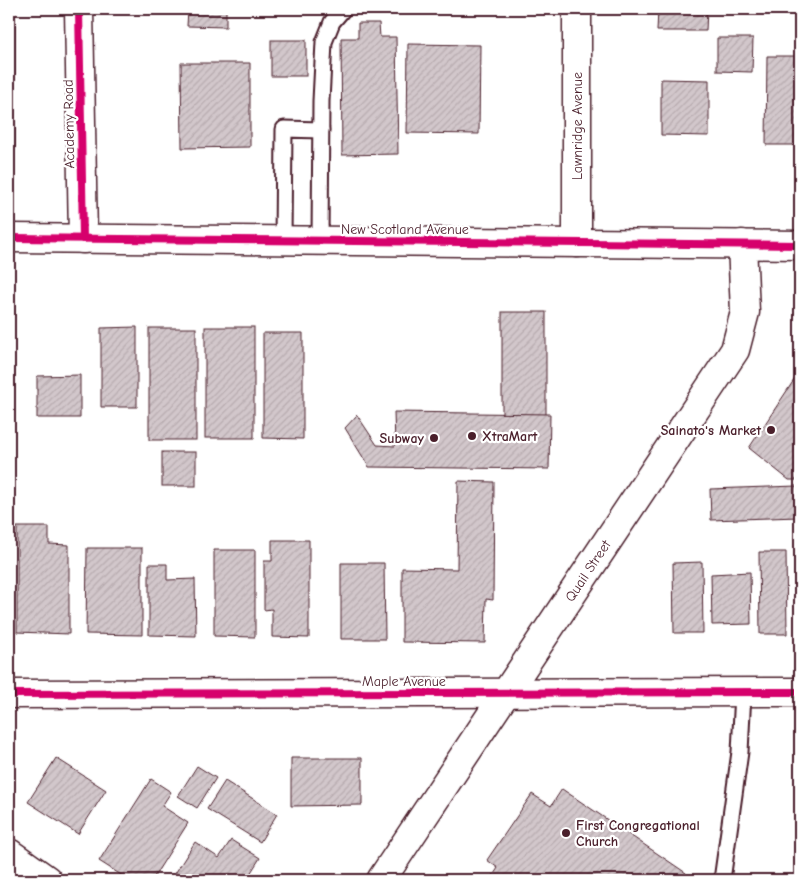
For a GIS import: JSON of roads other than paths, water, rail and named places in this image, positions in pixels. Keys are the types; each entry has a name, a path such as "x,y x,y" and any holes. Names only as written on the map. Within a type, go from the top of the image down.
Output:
{"street":[{"name":"Academy Road","path":"79,9 83,239"},
{"name":"Lawnridge Avenue","path":"577,9 577,243"},
{"name":"New Scotland Avenue","path":"9,238 800,245"},
{"name":"Quail Street","path":"381,880 735,350 745,312 742,244"},
{"name":"Maple Avenue","path":"9,694 800,692"},
{"path":"9,853 47,880"}],"lane":[{"path":"320,241 324,42 332,22 342,9"},
{"path":"283,240 284,129 321,130"},
{"path":"722,880 740,752 743,692"}],"place":[{"name":"Sainato's Market","path":"771,430"},
{"name":"XtraMart","path":"472,436"},
{"name":"Subway","path":"434,438"},
{"name":"First Congregational Church","path":"566,833"}]}
